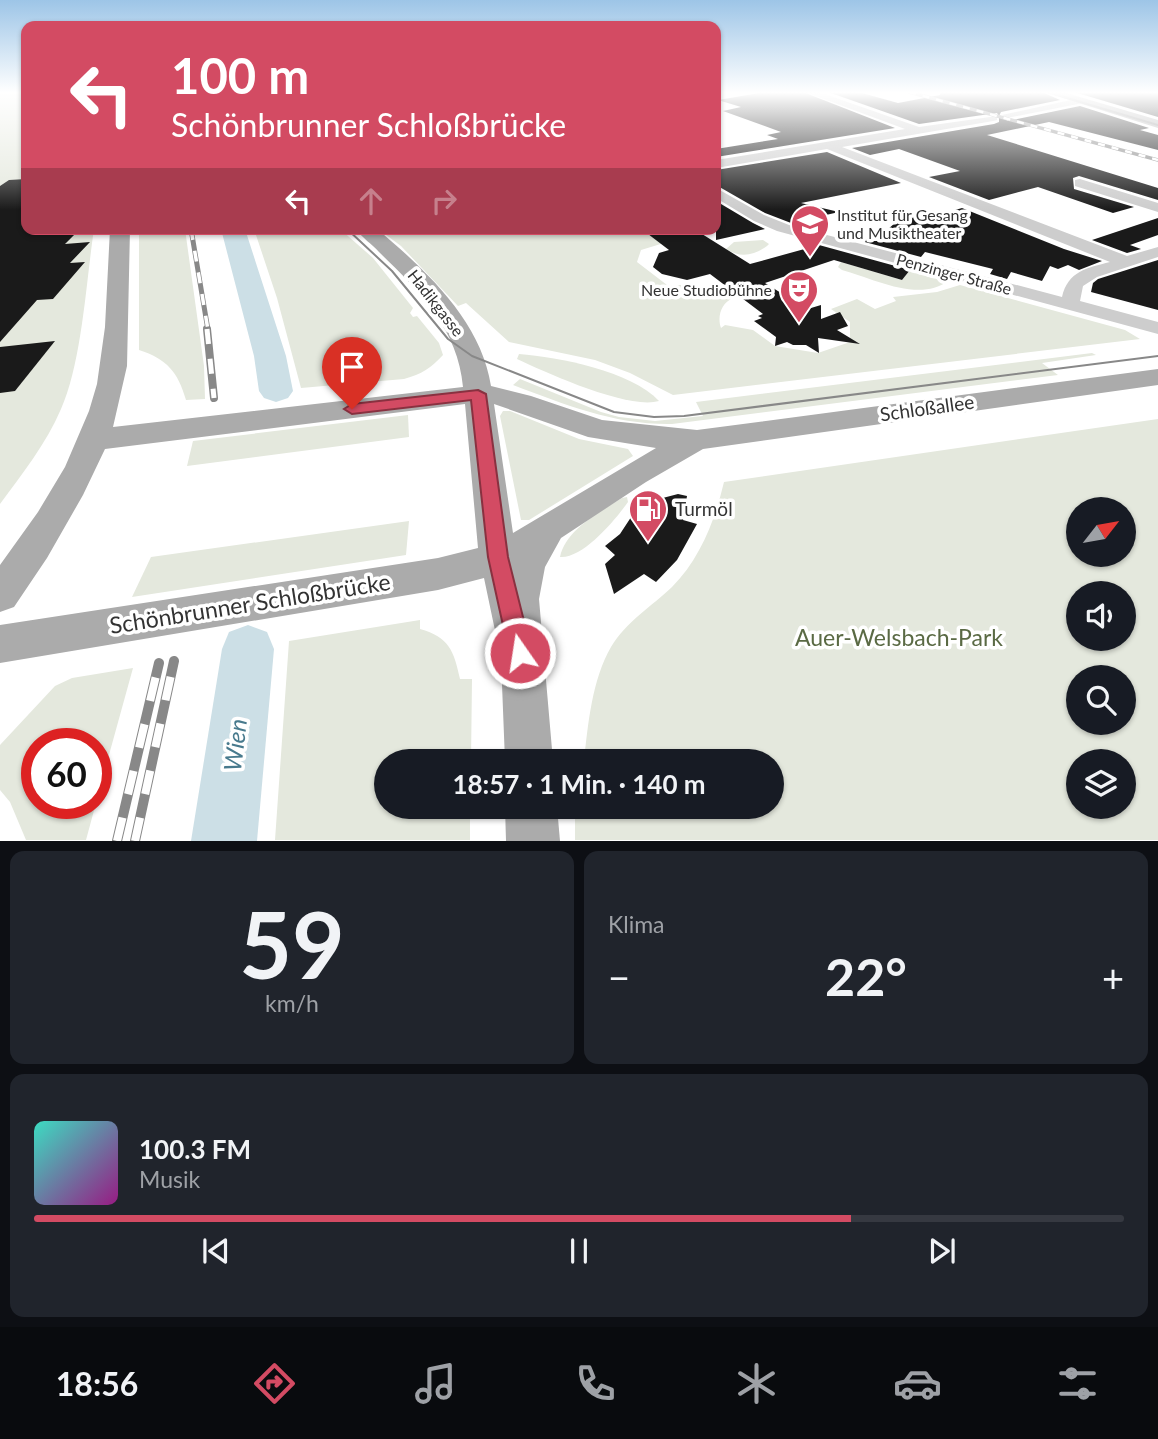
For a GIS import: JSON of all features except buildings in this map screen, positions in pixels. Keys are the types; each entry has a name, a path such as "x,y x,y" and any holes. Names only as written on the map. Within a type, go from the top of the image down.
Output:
{"main road":[{"path":"0,596 48,524 102,415 113,371 120,235"},
{"name":"Hadikgasse","path":"372,235 403,262 456,325 470,354 478,394 498,557 520,653"},
{"name":"Schloßallee","path":"478,394 505,396 587,427 610,432 697,440 1158,377"},
{"path":"91,440 478,394"},
{"name":"Schloßallee","path":"498,557 548,530 634,474 697,440"},
{"path":"528,749 520,653 519,599 521,580 536,546 548,530"},
{"name":"Schönbrunner Schloßbrücke","path":"0,644 438,575 498,557"},
{"path":"532,819 533,841"}],"street":[{"path":"721,163 918,131"},
{"path":"830,146 1126,262"},
{"path":"1080,183 1158,208"},
{"name":"Penzinger Straße","path":"721,195 759,218 783,228 1158,328"},
{"path":"1070,305 1074,284 1091,273 1158,252"}],"green space":[{"path":"0,131 21,131 21,235 93,235 79,345 68,390 48,434 0,504"},
{"path":"139,235 186,235 204,366 205,399 186,400 170,368 164,362 139,350"},
{"path":"256,235 347,235 373,258 413,308 410,313 413,317 417,316 439,343 443,355 426,370 404,379 301,388 277,298"},
{"path":"386,235 649,235 664,243 641,250 637,262 667,285 683,285 732,295 733,298 721,311 721,328 725,325 753,330 775,346 818,353 850,342 850,322 831,309 857,299 875,309 896,301 893,297 937,292 960,285 1125,330 1140,339 673,395 630,373 595,360 509,342 466,303 458,306 401,246"},
{"path":"763,240 769,244 752,254 741,255 726,249 734,242"},
{"path":"841,262 902,280 910,270 948,281 923,290 895,287 842,270 838,267"},
{"path":"1092,353 1096,355 1042,363 1058,375 672,424 611,417 513,385 520,379 601,412 655,421 703,416 696,402"},
{"path":"519,354 594,367 631,381 659,401 628,400 588,389 517,359"},
{"path":"503,411 510,411 579,439 628,449 633,456 529,520 521,520 500,416"},
{"path":"408,415 409,437 187,466 193,441"},
{"name":"Auer-Welsbach-Park","path":"1158,419 1158,840 575,840 575,819 784,819 784,749 585,749 599,674 611,647 624,630 682,576 698,551 716,511 724,482"},
{"path":"627,497 628,502 598,537 579,552 560,557 563,547 576,530 604,509"},
{"path":"409,521 406,555 132,597 151,557"},
{"path":"420,620 420,629 438,636 449,646 460,679 472,679 471,749 374,749 374,819 470,819 470,840 275,840 289,641"},
{"path":"133,668 112,744 112,728 21,728 21,819 92,819 86,840 26,840 10,802 0,790 0,745 55,686 72,678"}],"waterway":[{"name":"Wien","path":"235,235 270,356 276,391"},
{"name":"Wien","path":"224,841 248,649"}],"tram line":[{"path":"353,235 392,271 448,339 472,356 614,412 654,417 684,416 1158,356"}],"railway":[{"path":"1053,131 1158,160"},
{"path":"192,235 208,330"},
{"path":"207,329 214,398"},
{"path":"135,841 174,661"},
{"path":"117,841 159,663"}],"place":[{"name":"Institut für Gesang und Musiktheater","path":"810,258"},
{"name":"Neue Studiobühne","path":"799,324"},
{"name":"Turmöl","path":"648,543"}],"route":[{"path":"352,409 478,394 498,557 520,653"}]}
